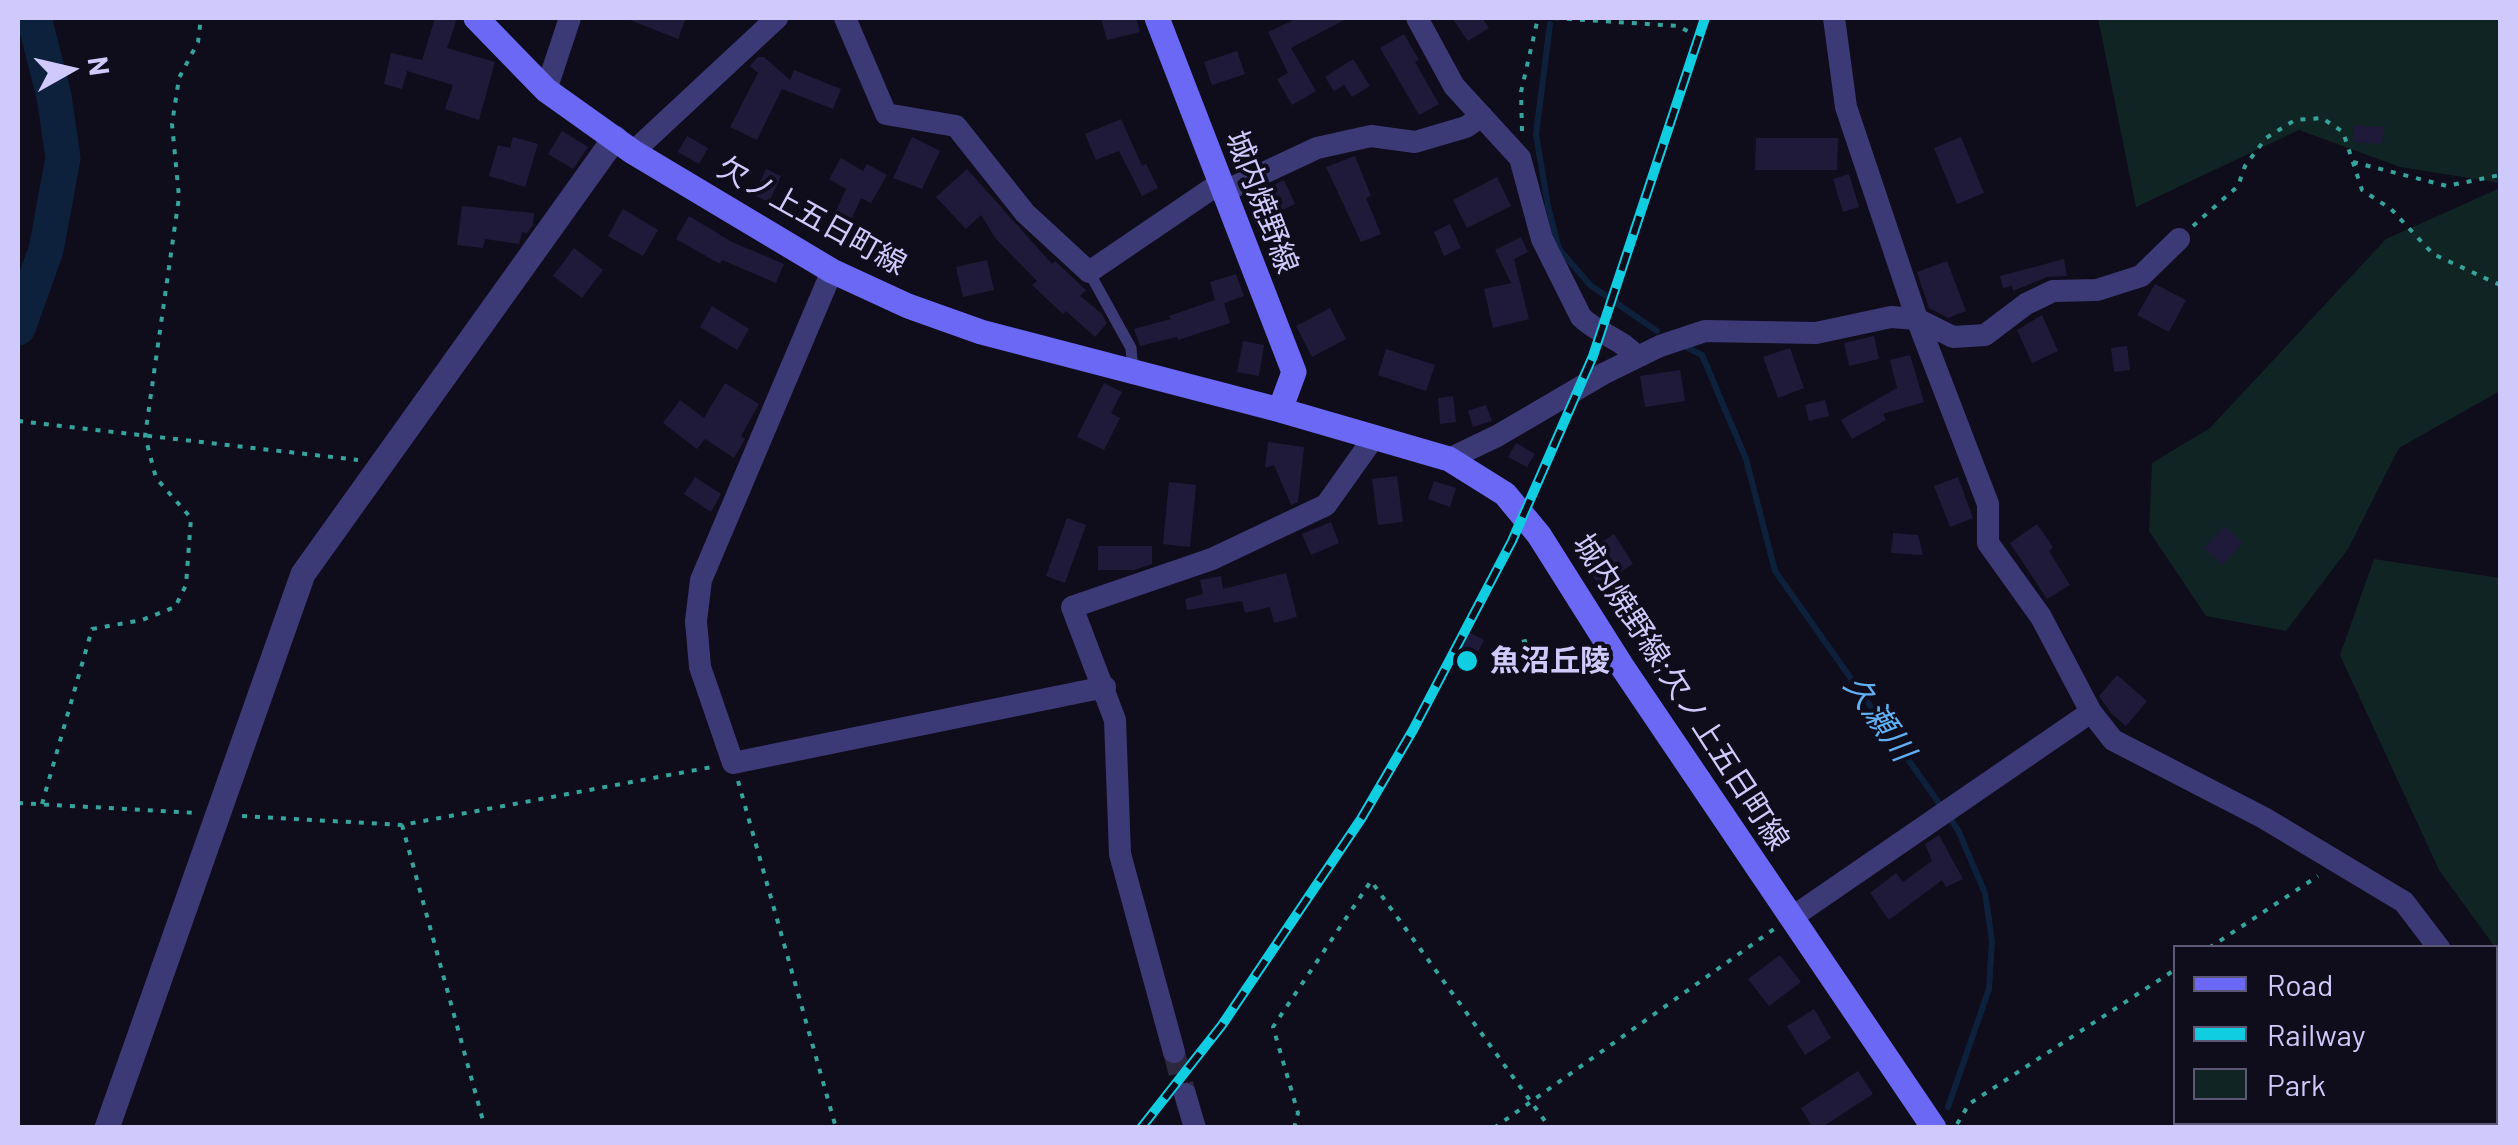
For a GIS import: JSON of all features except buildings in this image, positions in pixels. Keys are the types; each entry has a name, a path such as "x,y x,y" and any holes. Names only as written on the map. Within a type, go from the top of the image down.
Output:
{"main road":[{"name":"欠ノ上五日町線","path":"476,18 546,90 624,145 832,271 908,306 982,332 1280,410"},
{"name":"城内焼野線","path":"1157,18 1294,372 1280,410"},
{"name":"城内焼野線;欠ノ上五日町線","path":"1280,410 1448,459 1504,494 1539,535 1621,665 1934,1128"}],"street":[{"path":"546,90 570,18"},
{"path":"107,1128 302,574 624,145 777,18"},
{"path":"846,18 886,114 956,126 1025,213 1089,272 1222,187 1316,148 1371,136 1416,142 1466,128 1482,116"},
{"path":"1418,18 1454,86 1520,158 1542,239 1581,316 1591,326 1626,344 1636,358"},
{"path":"1834,18 1846,107 1917,320 1988,504 1988,543 2041,617 2091,712 2113,740 2264,818 2404,902 2437,945"},
{"path":"1448,459 1660,346 1705,331 1816,333 1891,317 1917,320 1953,337 1984,335 2026,304 2053,291 2097,290 2141,276 2179,239"},
{"path":"832,271 701,580 696,620 700,667 733,764 1105,687"},
{"path":"1174,1052 1120,854 1116,720 1072,607 1212,560 1326,505 1375,436"},
{"path":"1790,918 2091,712"},
{"path":"1185,1094 1195,1128"}],"lane":[{"path":"1089,272 1131,348 1133,370"}],"path":[{"path":"42,804 92,629 142,620 175,607 186,586 191,518 156,478 146,436 179,197 172,124 180,78 198,42 200,18"},
{"path":"1520,158 1521,92 1538,18"},
{"path":"1554,18 1678,26 1691,33"},
{"path":"1678,26 1681,18"},
{"path":"2179,239 2238,186 2245,166 2266,138 2295,120 2322,118 2343,132 2362,190 2391,208 2432,254 2500,285"},
{"path":"2352,162 2447,186 2500,176"},
{"path":"18,421 382,463"},
{"path":"1522,642 1529,640"},
{"path":"18,803 402,825 733,764 836,1128"},
{"path":"402,825 485,1128"},
{"path":"2214,945 2339,863"},
{"path":"1294,1128 1298,1114 1273,1027 1371,880 1550,1128"},
{"path":"1494,1128 1790,918"},
{"path":"1955,1128 1969,1104 2173,971"}],"green space":[{"path":"2098,18 2500,18 2500,183 2400,167 2299,130 2136,207"},
{"path":"2500,188 2500,391 2399,448 2348,549 2286,631 2206,616 2149,531 2152,463 2210,428 2386,239"},
{"path":"2374,559 2500,578 2500,954 2498,945 2493,945 2439,870 2340,655"}],"waterway":[{"path":"18,328 46,250 63,158 54,96 34,18"},
{"name":"久瀬川","path":"1550,24 1536,134 1559,249 1590,285 1657,331"},
{"name":"久瀬川","path":"1686,347 1702,355 1746,459 1775,571 1958,830 1985,893 1992,941 1989,989 1948,1107"}],"tunnel":[{"path":"1174,1052 1185,1094"}],"railway":[{"path":"1141,1128 1222,1025 1361,819 1413,730 1512,541 1593,356 1705,18"}],"place":[{"name":"魚沼丘陵","path":"1467,661"}]}
